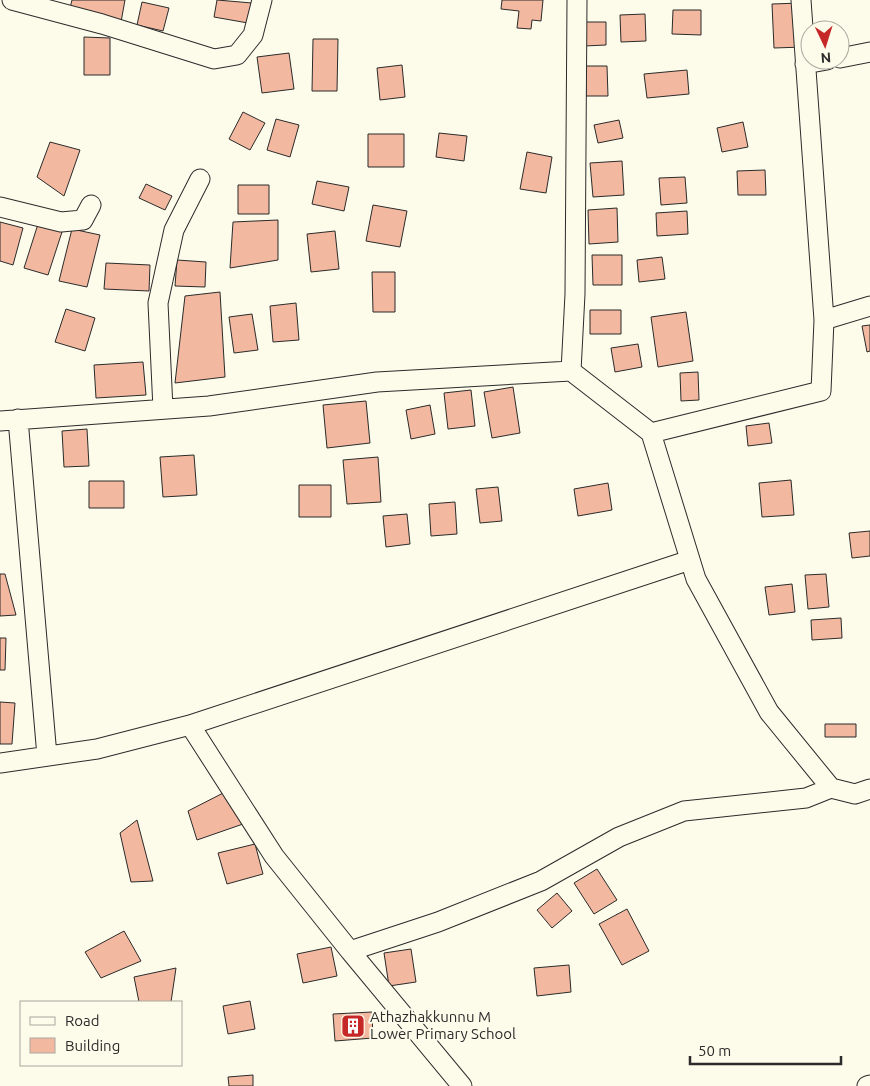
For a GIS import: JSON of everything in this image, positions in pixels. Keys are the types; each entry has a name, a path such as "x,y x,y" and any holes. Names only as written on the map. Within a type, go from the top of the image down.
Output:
{"street":[{"path":"12,0 102,24 214,58 237,55 253,35 262,0"},
{"path":"571,371 575,294 577,0"},
{"path":"801,0 802,20"},
{"path":"850,56 870,52"},
{"path":"651,433 821,391 824,320 805,70"},
{"path":"163,409 158,303 174,230 200,179"},
{"path":"0,207 61,222 83,220 91,205"},
{"path":"824,320 870,306"},
{"path":"47,756 9,420 209,406 377,382 571,371 651,433 696,579 769,712 832,788"},
{"path":"0,763 96,749 190,725 690,560"},
{"path":"190,725 274,856 462,1086"},
{"path":"350,951 438,922 541,881 619,837 684,811 806,798 832,788 865,795"}],"building":[{"path":"72,0 125,0 121,22 69,12"},
{"path":"217,0 252,3 248,23 214,17"},
{"path":"502,0 543,0 541,21 532,20 531,29 517,28 519,11 501,9"},
{"path":"142,2 169,8 163,31 137,25"},
{"path":"801,3 800,47 774,48 772,4"},
{"path":"673,10 701,10 701,35 672,34"},
{"path":"645,14 646,41 621,42 620,15"},
{"path":"583,22 606,22 606,45 584,46"},
{"path":"84,37 110,38 110,75 84,75"},
{"path":"313,39 338,39 337,91 312,91"},
{"path":"289,53 294,89 262,93 257,57"},
{"path":"402,65 405,97 380,100 377,68"},
{"path":"585,66 607,66 608,96 586,96"},
{"path":"687,70 689,94 647,98 644,74"},
{"path":"243,112 265,123 250,150 229,139"},
{"path":"276,119 299,125 290,157 267,150"},
{"path":"619,120 623,138 598,143 594,125"},
{"path":"743,122 748,147 722,152 717,128"},
{"path":"439,133 467,136 464,161 436,157"},
{"path":"368,134 404,134 404,167 368,167"},
{"path":"50,142 80,150 64,196 37,177"},
{"path":"527,152 552,157 546,193 520,189"},
{"path":"622,161 624,195 593,197 590,163"},
{"path":"765,170 766,195 738,195 737,171"},
{"path":"685,177 687,203 661,205 659,178"},
{"path":"317,181 349,187 344,211 312,204"},
{"path":"146,184 172,196 165,210 139,198"},
{"path":"238,185 269,185 269,214 238,214"},
{"path":"373,205 407,211 400,247 366,241"},
{"path":"617,208 618,242 589,244 588,210"},
{"path":"687,211 688,234 657,236 656,213"},
{"path":"278,220 278,260 230,268 233,222"},
{"path":"0,222 23,228 13,265 0,261"},
{"path":"38,224 62,232 48,275 24,268"},
{"path":"72,229 100,235 87,287 59,281"},
{"path":"335,231 339,269 311,272 307,234"},
{"path":"592,255 622,255 622,285 593,285"},
{"path":"662,257 665,279 639,282 637,260"},
{"path":"177,260 206,262 205,287 175,286"},
{"path":"106,263 150,265 149,291 104,289"},
{"path":"372,272 395,272 395,312 373,312"},
{"path":"220,292 225,377 175,383 185,296"},
{"path":"296,303 299,340 273,342 270,306"},
{"path":"66,309 95,318 85,351 55,342"},
{"path":"590,310 621,310 621,334 590,334"},
{"path":"686,312 693,361 658,367 651,317"},
{"path":"252,314 258,350 234,353 229,317"},
{"path":"870,325 870,351 867,352 862,326"},
{"path":"638,344 642,367 615,372 611,348"},
{"path":"143,362 146,395 96,398 94,365"},
{"path":"698,372 699,400 681,401 680,373"},
{"path":"513,387 520,433 492,438 484,392"},
{"path":"471,390 475,426 448,429 444,393"},
{"path":"366,401 370,443 327,448 323,405"},
{"path":"430,405 435,434 411,439 406,410"},
{"path":"769,423 772,443 748,446 746,426"},
{"path":"87,429 89,466 64,467 62,431"},
{"path":"194,455 197,495 163,497 160,457"},
{"path":"378,457 381,502 347,504 343,460"},
{"path":"791,480 794,515 762,517 759,483"},
{"path":"89,481 124,481 124,508 89,508"},
{"path":"608,483 612,510 578,516 574,489"},
{"path":"299,485 331,485 331,517 299,517"},
{"path":"498,487 502,521 480,523 476,489"},
{"path":"455,502 457,534 431,536 429,504"},
{"path":"407,514 410,544 386,547 383,516"},
{"path":"870,531 870,556 852,558 849,533"},
{"path":"0,574 5,574 16,615 0,616"},
{"path":"826,574 829,607 808,609 805,575"},
{"path":"792,584 795,612 769,615 765,587"},
{"path":"841,618 842,638 812,640 811,620"},
{"path":"0,638 6,638 5,670 0,670"},
{"path":"0,702 15,703 12,744 0,744"},
{"path":"825,724 856,724 856,737 825,737"},
{"path":"229,790 243,824 197,840 188,811"},
{"path":"137,820 153,881 131,882 120,833"},
{"path":"255,844 263,874 227,884 218,853"},
{"path":"597,869 617,900 594,914 574,883"},
{"path":"557,893 572,911 552,928 537,910"},
{"path":"627,909 649,951 622,965 599,924"},
{"path":"124,931 141,961 101,978 85,952"},
{"path":"331,947 337,976 303,983 297,954"},
{"path":"411,949 416,982 389,986 384,953"},
{"path":"569,965 571,992 537,996 534,968"},
{"path":"176,968 171,1001 139,1001 134,977"},
{"path":"250,1001 255,1029 228,1034 223,1006"},
{"name":"Athazhakkunnu M Lower Primary School","path":"372,1012 373,1038 335,1041 333,1014"},
{"path":"253,1075 253,1086 229,1086 228,1077"}],"place":[{"name":"Athazhakkunnu M Lower Primary School","path":"353,1026"}]}
